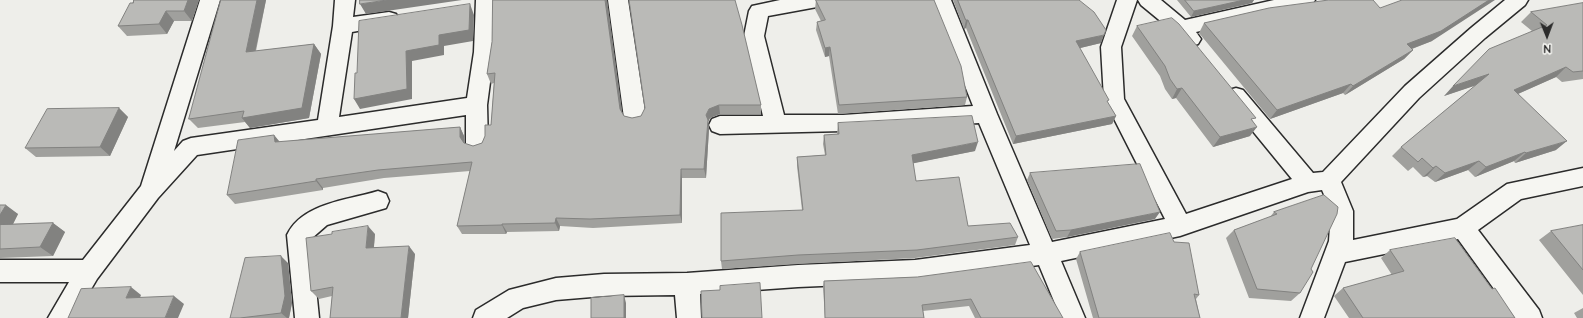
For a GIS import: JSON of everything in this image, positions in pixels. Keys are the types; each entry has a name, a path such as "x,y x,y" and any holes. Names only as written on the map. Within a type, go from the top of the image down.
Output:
{"street":[{"path":"150,191 210,0"},
{"path":"326,128 343,26 345,0"},
{"path":"618,0 635,118"},
{"path":"776,124 754,36 759,11 817,0"},
{"path":"941,0 986,114 1073,318"},
{"path":"1127,0 1111,47 1114,99 1180,226"},
{"path":"1148,0 1182,28 1200,51"},
{"path":"1182,28 1305,0"},
{"path":"485,318 518,298 556,289 604,285 688,284 798,276 915,271 1046,254 1180,226 1319,182 1412,92 1478,33 1518,0"},
{"path":"477,145 476,105 484,52 481,4"},
{"path":"343,26 403,17"},
{"path":"1224,81 1319,182 1342,211 1341,241 1335,254 1316,315"},
{"path":"60,318 88,271 150,191 191,147 476,105"},
{"path":"720,125 843,123 986,114"},
{"path":"1335,254 1463,228 1515,191 1583,177"},
{"path":"307,318 299,235 320,217 378,201"},
{"path":"1463,228 1530,318"},
{"path":"0,272 88,271"},
{"path":"688,284 689,318"}],"building":[{"path":"134,0 188,0 184,11 166,11 159,24 118,26 130,3 133,3"},
{"path":"221,0 257,0 246,52 314,44 302,108 242,118 244,111 189,119"},
{"path":"360,0 387,0 360,4"},
{"path":"493,0 605,0 620,109 624,116 632,118 641,116 645,108 629,0 735,0 761,105 719,105 709,109 706,115 708,120 704,169 681,169 680,215 590,219 556,218 555,223 457,226 472,162 378,170 316,179 316,181 227,195 238,140 274,135 275,142 460,127 460,137 464,143 473,146 482,143 485,136 485,125 491,125 495,73 487,74 492,42"},
{"path":"816,0 934,0 961,66 967,97 839,105 830,47 825,48 817,22 825,20"},
{"path":"958,0 1079,0 1094,12 1106,30 1104,35 1076,41 1109,100 1107,101 1116,116 1016,136 968,20 966,20"},
{"path":"1185,0 1244,0 1194,11"},
{"path":"1329,0 1373,0 1380,8 1402,0 1489,0 1441,31 1407,44 1413,50 1353,86 1351,84 1277,110 1204,23 1269,8"},
{"path":"1583,3 1583,71 1573,72 1566,67 1514,90 1567,141 1526,153 1525,152 1486,167 1479,161 1445,173 1436,166 1433,168 1422,158 1418,162 1401,147 1489,74 1453,86 1489,49 1547,25 1531,12"},
{"path":"470,4 469,30 439,35 439,45 406,51 407,89 354,99 355,73 357,73 359,21"},
{"path":"1172,18 1179,24 1256,118 1251,119 1257,127 1220,137 1182,88 1177,89 1170,79 1165,66 1137,26"},
{"path":"119,108 100,147 25,148 47,109"},
{"path":"972,116 978,142 912,155 916,181 959,177 968,226 1010,223 1018,237 917,250 798,255 721,261 721,213 803,210 797,157 826,155 824,135 839,134 838,123"},
{"path":"1140,164 1160,212 1071,230 1056,231 1030,173"},
{"path":"1324,195 1338,207 1337,214 1311,269 1313,272 1300,293 1257,289 1234,230 1277,214 1274,212"},
{"path":"0,205 6,205 0,215"},
{"path":"53,223 40,247 0,249 0,225"},
{"path":"1583,225 1583,270 1551,231"},
{"path":"368,226 366,248 409,246 401,318 330,318 333,287 311,291 306,238"},
{"path":"1170,233 1174,242 1189,243 1199,295 1194,294 1200,318 1099,318 1080,252"},
{"path":"1455,238 1492,289 1495,288 1515,318 1363,318 1343,288 1404,271 1390,250"},
{"path":"281,256 285,296 281,313 230,318 245,258"},
{"path":"1031,262 1063,318 981,318 971,299 922,305 924,318 825,318 824,281 917,277"},
{"path":"760,283 762,318 702,318 701,291 720,290 720,286"},
{"path":"131,287 126,298 174,296 165,318 68,318 81,289"},
{"path":"624,295 624,318 591,318 591,298"}]}
